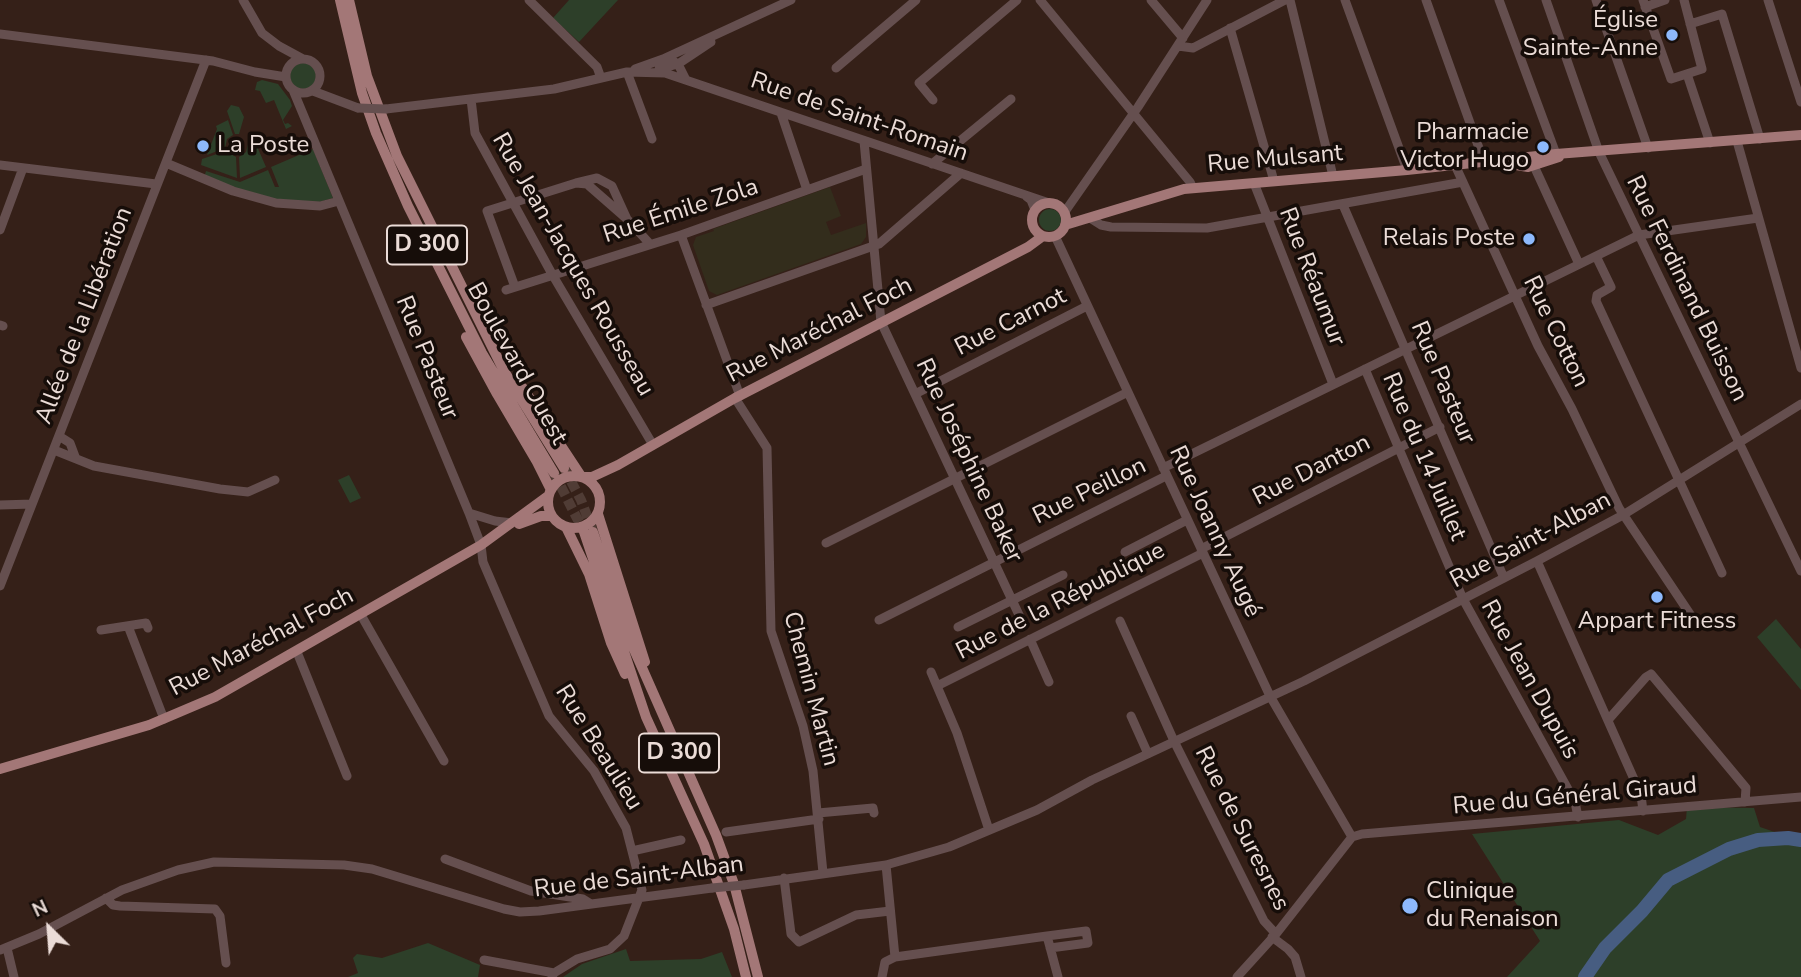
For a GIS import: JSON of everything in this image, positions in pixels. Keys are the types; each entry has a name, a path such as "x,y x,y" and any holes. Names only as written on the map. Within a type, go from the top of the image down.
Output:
{"main road":[{"name":"Boulevard Ouest","path":"340,0 362,93 376,134 426,244 482,353 559,471 483,328 388,135 367,76 349,0"},
{"name":"Rue Mulsant","path":"1065,225 1193,188 1489,162 1533,162 1559,155 1801,135"},
{"path":"1052,204 1064,213 1065,225 1055,236 1043,236 1036,232 1032,224 1035,210 1041,205 1052,204"},
{"name":"Rue Maréchal Foch","path":"583,477 592,477 618,465 738,397 1028,247 1043,236"},
{"path":"426,244 475,356 531,451 550,493 549,509 552,516 566,527 589,574 611,643 646,717"},
{"path":"483,328 583,477 599,491 601,500 598,514 588,525 566,527"},
{"name":"Rue Maréchal Foch","path":"599,491 618,465"},
{"path":"550,493 564,477 583,477"},
{"name":"Rue Maréchal Foch","path":"0,769 98,741 208,701 481,545 550,493"},
{"path":"598,514 659,708"},
{"name":"Rue Maréchal Foch","path":"491,537 541,516 552,516"},
{"name":"D 300","path":"746,977 734,929 704,844 646,717 588,532 628,636 725,859 758,977"}],"street":[{"path":"243,0 257,27 279,46 317,66 320,81 332,99"},
{"path":"530,0 597,67 601,78"},
{"path":"672,63 733,27 791,0"},
{"path":"836,68 916,0"},
{"path":"933,100 919,83 1017,0"},
{"path":"1040,0 1193,188"},
{"path":"1151,0 1180,42 1193,48 1288,0 1333,176"},
{"path":"1064,213 1133,114 1207,0"},
{"path":"1345,0 1407,170"},
{"path":"1426,0 1489,162"},
{"path":"1499,0 1559,155"},
{"name":"Rue Ferdinand Buisson","path":"1546,0 1599,152 1800,566"},
{"path":"1596,0 1648,148"},
{"path":"1665,0 1644,3 1671,79 1702,69 1684,0"},
{"path":"1768,0 1801,102"},
{"path":"1690,24 1722,14 1760,139"},
{"path":"1230,28 1274,181"},
{"path":"0,34 206,60 286,77"},
{"path":"279,46 289,66 286,77 293,90 309,92"},
{"path":"289,66 303,59"},
{"name":"Allée de la Libération","path":"0,586 206,60"},
{"path":"1789,65 1801,61"},
{"name":"Rue de Saint-Romain","path":"626,72 650,71 672,63"},
{"name":"Rue de Saint-Romain","path":"309,92 358,108 386,109 554,89 672,63"},
{"name":"Rue de Saint-Romain","path":"672,63 686,80 1052,204"},
{"path":"626,72 652,139"},
{"path":"1687,74 1710,143"},
{"path":"300,109 309,92 320,81"},
{"name":"Rue Pasteur","path":"293,90 481,545"},
{"name":"Rue Jean-Jacques Rousseau","path":"471,99 475,133 552,274 653,445"},
{"path":"932,164 1011,99"},
{"path":"781,113 807,190"},
{"name":"Rue Joséphine Baker","path":"864,141 881,322 1020,617"},
{"path":"1737,141 1801,368"},
{"path":"1533,162 1579,264"},
{"path":"166,163 233,191 276,202 320,206 339,201"},
{"path":"0,165 156,184"},
{"name":"Rue Cotton","path":"1455,165 1514,295 1623,515 1694,621"},
{"path":"0,230 23,168"},
{"name":"Rue Émile Zola","path":"512,202 487,211 511,289 681,235 866,169"},
{"path":"706,305 873,247 961,173"},
{"path":"512,202 597,178 605,180 616,193 627,219"},
{"path":"1090,218 1101,225 1111,227 1207,228 1463,182"},
{"path":"576,183 587,184 627,219 650,244"},
{"name":"Rue Réaumur","path":"1254,183 1333,384"},
{"name":"Rue de Saint-Romain","path":"1019,193 1031,200 1035,210"},
{"name":"Rue Pasteur","path":"1343,205 1504,578"},
{"path":"1165,472 1333,384 1639,235 1758,218"},
{"name":"Chemin Martin","path":"681,235 738,397 767,448 771,631 803,726 813,771 823,873"},
{"name":"Rue Joanny Augé","path":"1055,236 1270,696 1352,837"},
{"path":"1596,256 1611,287 1597,295 1596,301 1722,573"},
{"name":"Rue Carnot","path":"915,394 1087,306"},
{"name":"Rue du 14 Juillet","path":"1365,369 1463,599"},
{"path":"825,543 1128,392"},
{"name":"Rue Saint-Alban","path":"1270,696 1623,515 1801,404"},
{"name":"Rue Danton","path":"1202,551 1440,427"},
{"path":"59,436 70,443 76,459"},
{"path":"54,450 107,468 248,492 275,480"},
{"name":"Rue Peillon","path":"880,620 1165,472"},
{"path":"0,505 32,505"},
{"path":"469,513 512,523"},
{"path":"1125,552 1187,520"},
{"name":"Rue Beaulieu","path":"481,545 482,562 549,716 594,771 626,828 642,890 639,897"},
{"name":"Rue de la République","path":"937,686 1202,551"},
{"path":"1537,561 1642,795 1643,811"},
{"path":"958,628 1063,575"},
{"name":"Rue Jean Dupuis","path":"1463,599 1575,802 1578,817"},
{"path":"361,615 444,761"},
{"name":"Rue de Suresnes","path":"1120,621 1174,741 1264,920 1274,936 1295,957 1301,977"},
{"path":"101,630 146,623 148,628"},
{"path":"128,626 164,719"},
{"path":"1030,639 1049,682"},
{"path":"297,652 347,776"},
{"name":"Rue de la République","path":"930,672 957,733 989,830"},
{"path":"1608,720 1651,674 1746,788 1745,802"},
{"name":"Rue de Saint-Alban","path":"4,949 39,934 106,898 178,870 224,861 344,865 372,869 520,912 886,865 949,847 1037,810 1092,780 1270,696"},
{"path":"1131,716 1148,754"},
{"name":"Rue du Général Giraud","path":"1352,837 1362,834 1801,797"},
{"path":"726,832 873,808 874,813"},
{"path":"1237,977 1274,936 1352,837"},
{"path":"632,851 681,840"},
{"path":"445,859 531,891 583,899 591,904"},
{"path":"886,865 895,957"},
{"path":"784,878 791,934 799,942 856,915 890,912"},
{"path":"484,960 553,975 577,960 610,949 624,936 639,897"},
{"path":"106,898 113,905 120,906 215,909 220,916 226,963"},
{"path":"882,977 885,962 895,957 1086,931 1088,943 1049,948"},
{"path":"1047,936 1054,976"},
{"path":"4,949 14,977"}],"shaded area":[{"path":"830,187 841,216 826,222 831,235 866,223 866,237 861,244 717,295 709,291 693,245 696,237"}],"green space":[{"path":"569,0 618,0 579,42 553,18"},
{"path":"303,63 312,67 316,76 312,85 303,89 294,85 290,76 294,67"},
{"path":"262,80 278,84 290,100 292,106 283,120 285,124 292,126 286,129 274,100 266,103 260,91 255,90 257,82"},
{"path":"231,105 239,107 244,117 239,134 235,134 227,111"},
{"path":"228,120 233,135 227,139 225,148 207,155 216,126"},
{"path":"248,144 256,144 266,167 240,178 239,157 246,152"},
{"path":"313,149 333,198 319,202 277,201 204,178 206,171 240,182 268,170 275,187 279,187 271,167"},
{"path":"226,151 236,157 237,178 201,165 202,159"},
{"path":"1050,209 1058,212 1061,220 1058,228 1050,231 1042,228 1039,220 1042,212"},
{"path":"349,475 361,498 350,503 338,480"},
{"path":"1776,619 1801,649 1801,690 1757,637"},
{"path":"1687,807 1754,808 1760,827 1801,841 1801,977 1507,977 1540,941 1472,834 1619,820 1658,835 1686,819"},
{"path":"428,943 480,965 478,977 348,977 358,973 353,958 357,954 382,958"},
{"path":"626,949 630,961 701,959 722,952 732,977 563,977 582,964"}],"waterway":[{"path":"1585,977 1605,948 1668,880 1729,849 1758,840 1801,840"}],"tunnel":[{"path":"564,468 581,500 593,532"},
{"path":"554,473 584,532"}],"place":[{"name":"Église Sainte-Anne","path":"1672,35"},
{"name":"La Poste","path":"203,146"},
{"name":"Pharmacie Victor Hugo","path":"1543,147"},
{"name":"Relais Poste","path":"1529,239"},
{"name":"Appart Fitness","path":"1657,597"},
{"name":"Clinique du Renaison","path":"1410,906"}]}
